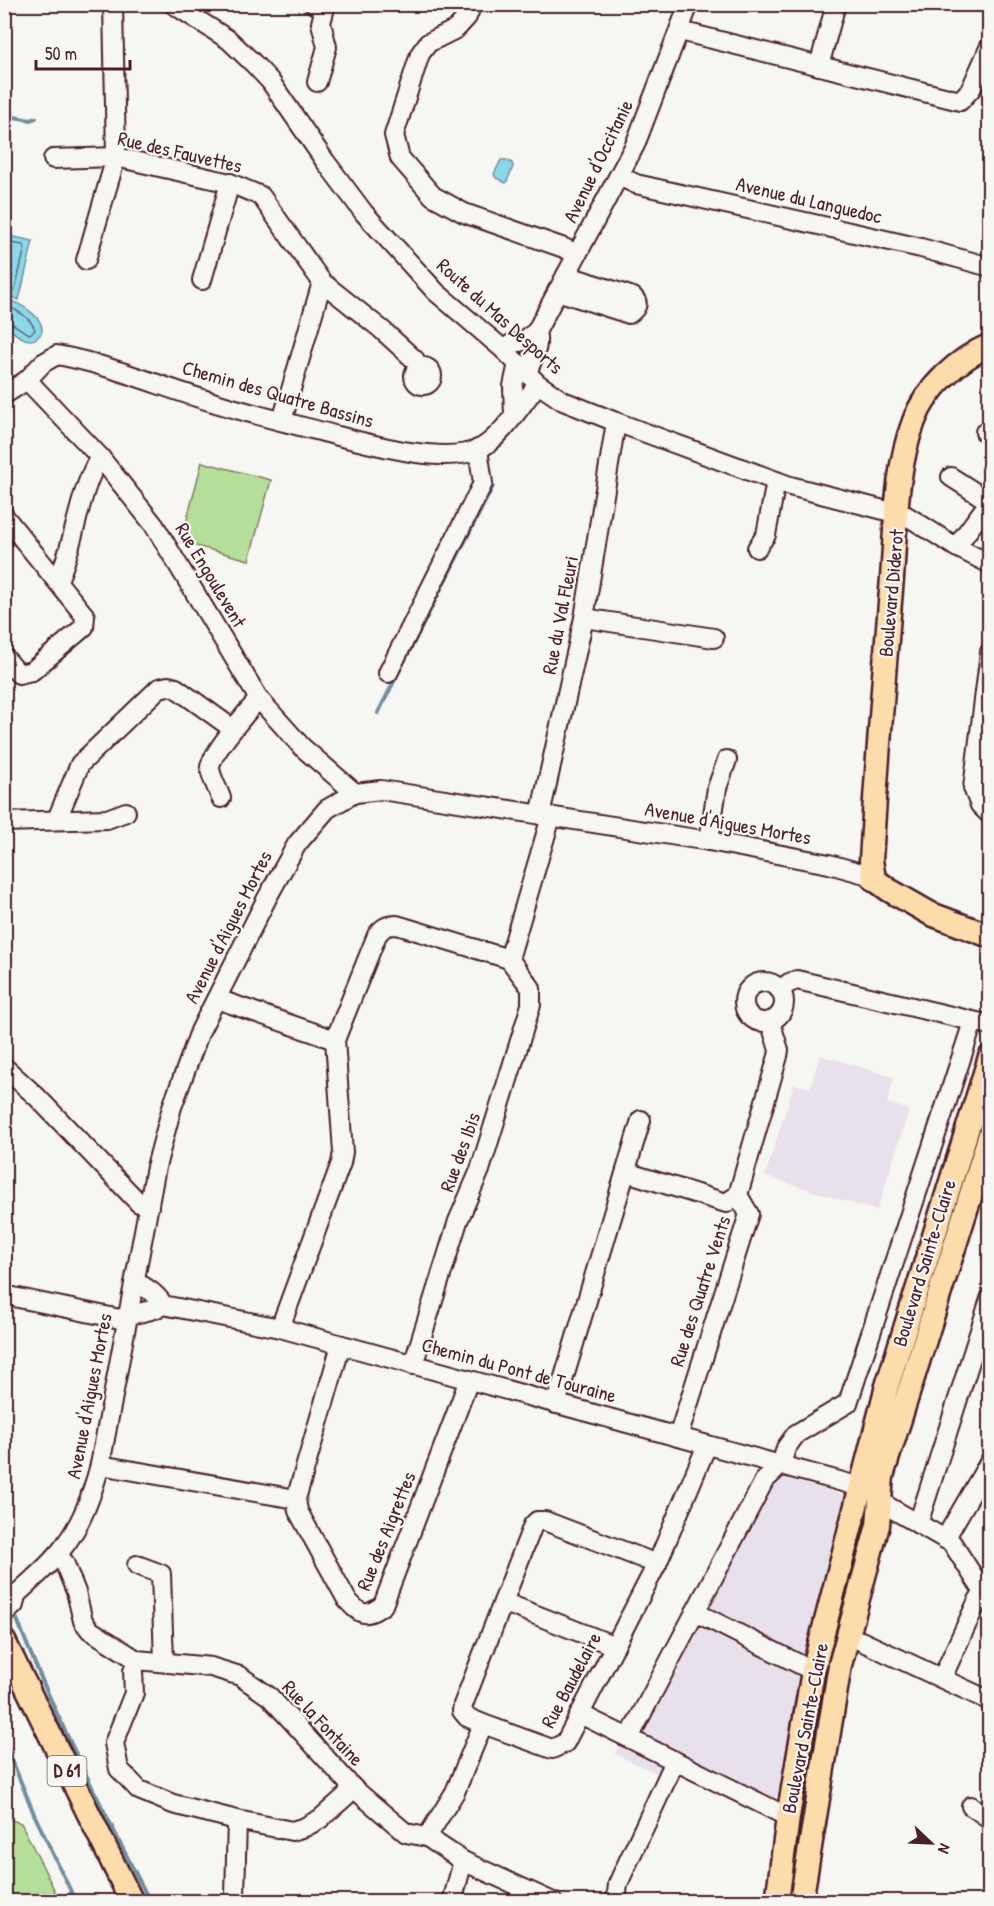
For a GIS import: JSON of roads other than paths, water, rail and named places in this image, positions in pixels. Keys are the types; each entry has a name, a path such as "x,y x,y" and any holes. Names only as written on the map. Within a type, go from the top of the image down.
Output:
{"main road":[{"name":"Boulevard Diderot","path":"872,876 872,848 897,513 906,447 914,419 935,386 947,373 980,349 990,345"},
{"path":"872,876 878,883 930,914 990,936"},
{"name":"Boulevard Sainte-Claire","path":"801,1902 840,1665 878,1525 881,1501 869,1478 890,1375 990,1057"},
{"name":"Boulevard Sainte-Claire","path":"777,1902 788,1817 813,1671 869,1478 951,1252 990,1134"},
{"name":"D 61","path":"4,1641 132,1902"},
{"name":"D 61","path":"4,1670 120,1902"}],"street":[{"path":"87,260 116,157 113,4"},
{"name":"Route du Mas Desports","path":"173,4 229,40 254,64 270,81 364,213 436,292 528,373 563,400 789,486 907,516 956,547 990,564"},
{"path":"314,4 325,8 321,23 327,47 317,82"},
{"path":"472,4 466,17 456,29 428,43 420,54 394,135 400,158 433,196 464,213 577,254"},
{"name":"Avenue d'Occitanie","path":"528,373 538,340 536,332 635,145 689,4"},
{"path":"819,66 836,4"},
{"path":"680,31 960,101 971,89 990,46"},
{"name":"Rue des Fauvettes","path":"53,159 116,157 230,183 261,196 322,282 381,329 415,360 419,368"},
{"name":"Avenue du Languedoc","path":"619,176 636,184 921,248 990,267"},
{"path":"202,280 230,183"},
{"path":"282,421 322,282"},
{"path":"504,350 536,332"},
{"name":"Chemin des Quatre Bassins","path":"27,380 43,363 57,355 173,388 217,404 375,445 413,452 455,455 487,445 514,415 528,373"},
{"path":"514,415 513,386 528,373"},
{"path":"4,395 27,380"},
{"name":"Rue Engoulevent","path":"27,380 100,457 154,525 259,699 302,747 355,793"},
{"name":"Rue du Val Fleuri","path":"509,959 546,816 584,618 616,422"},
{"path":"388,673 483,483 478,449"},
{"path":"58,580 66,562 92,471 100,457"},
{"path":"951,477 989,501 956,547"},
{"path":"757,548 766,534 776,481"},
{"path":"4,516 85,616 84,627 32,671 19,674 4,657"},
{"path":"584,618 714,638"},
{"path":"990,652 973,788 980,805 990,815"},
{"path":"57,819 80,764 159,688 168,686 176,688 233,729"},
{"path":"221,798 210,769 212,760 233,729 259,699"},
{"path":"709,841 717,788 727,760"},
{"name":"Avenue d'Aigues Mortes","path":"4,1614 14,1605 10,1596 57,1554 85,1512 100,1465 156,1167 172,1107 201,1031 267,898 297,844 327,809 355,793 381,790 709,841 829,864 872,876"},
{"path":"4,822 107,819 126,812"},
{"path":"280,1328 341,1163 343,1152 335,1040 377,935 388,925 397,925 509,959"},
{"name":"Rue des Ibis","path":"413,1365 458,1221 480,1170 531,1005 531,988 509,959"},
{"path":"629,1738 764,1481 781,1465 786,1448 796,1434 848,1402 907,1224 981,1023 797,980 780,990"},
{"path":"770,983 780,990 783,994 784,1006 779,1016 770,1021 758,1021 749,1015 745,1005 746,994 755,985 770,983"},
{"path":"217,999 335,1040"},
{"name":"Rue des Quatre Vents","path":"678,1437 749,1214 738,1195 778,1056 779,1050 770,1021"},
{"path":"4,1067 38,1097 139,1203 149,1206"},
{"path":"556,1404 641,1120"},
{"path":"626,1172 726,1203 738,1195"},
{"path":"135,1282 159,1298 162,1305"},
{"name":"Chemin du Pont de Touraine","path":"4,1295 120,1319 137,1312 155,1310 162,1305 280,1328 781,1465 869,1478"},
{"path":"918,1524 988,1310"},
{"path":"100,1465 296,1498 341,1345"},
{"name":"Rue des Aigrettes","path":"296,1498 298,1511 346,1600 364,1614 371,1613 383,1605 469,1380"},
{"name":"Rue Baudelaire","path":"483,1724 552,1749 565,1743 657,1564 707,1445"},
{"path":"945,1539 990,1461"},
{"path":"881,1501 952,1543 987,1598 978,1600 942,1678"},
{"path":"427,1838 455,1792 483,1724 467,1717 462,1711 463,1705 533,1525 537,1521 545,1521 657,1564"},
{"name":"Rue la Fontaine","path":"57,1554 64,1562 76,1592 83,1621 90,1630 137,1660 211,1667 240,1676 270,1697 352,1787 406,1833 427,1838 463,1861 553,1902"},
{"path":"137,1565 162,1574 164,1662"},
{"path":"503,1602 615,1646"},
{"path":"695,1612 813,1671"},
{"path":"848,1637 990,1701"},
{"path":"137,1660 133,1671 134,1693 114,1743 119,1769 139,1790 173,1804 292,1831 320,1819 346,1796 352,1787"},
{"path":"580,1714 788,1817"},
{"path":"616,1902 622,1875 675,1761"},
{"path":"971,1806 990,1819"},
{"path":"237,1820 235,1895 238,1902"},
{"path":"452,1902 463,1861"}],"water":[{"path":"501,160 507,160 512,163 513,167 506,183 496,178 494,174"},
{"path":"5,235 33,241 19,300 5,294"},
{"path":"5,298 37,317 42,329 38,337 25,339 5,326"}],"waterway":[{"path":"4,115 30,120 36,118"},
{"path":"378,713 493,486"},
{"path":"17,1619 63,1727 150,1902"},
{"path":"4,1741 34,1814 76,1902"}]}
